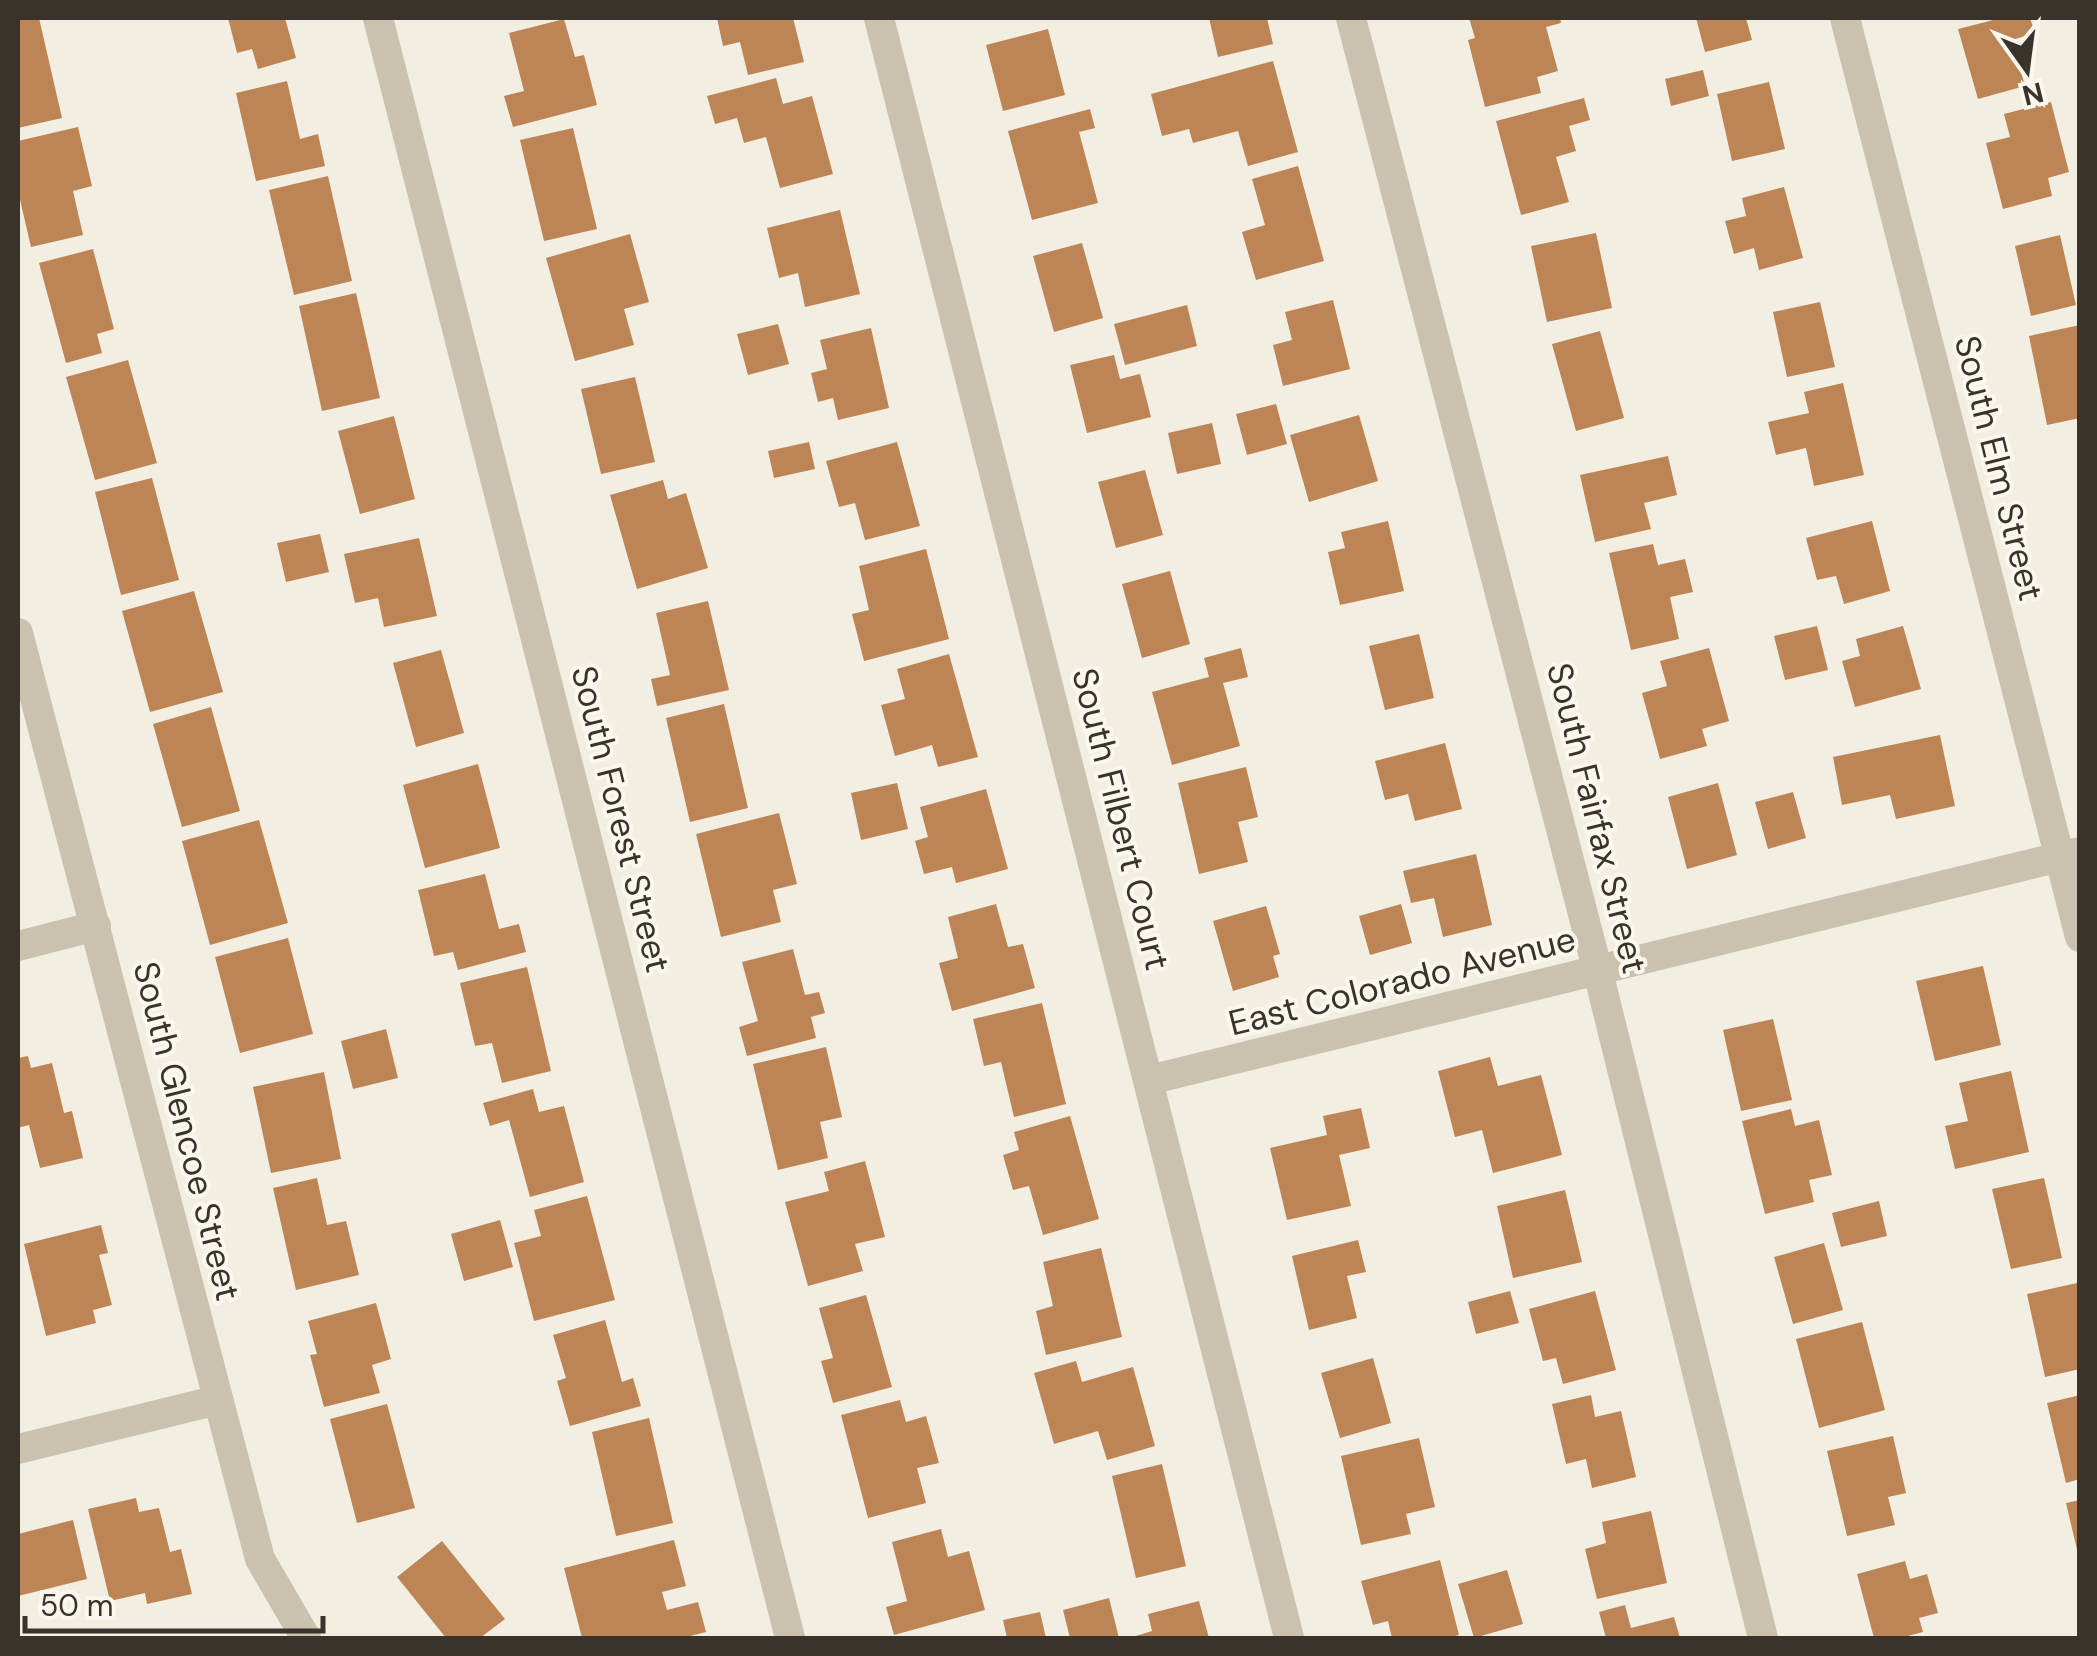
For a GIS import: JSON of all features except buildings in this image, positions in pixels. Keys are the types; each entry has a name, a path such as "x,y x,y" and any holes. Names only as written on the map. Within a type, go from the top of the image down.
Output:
{"street":[{"name":"South Forest Street","path":"378,18 790,1638"},
{"name":"South Filbert Court","path":"879,18 1290,1638"},
{"name":"South Fairfax Street","path":"1351,18 1598,972 1762,1638"},
{"name":"South Elm Street","path":"1845,18 2070,855 2080,937"},
{"name":"South Glencoe Street","path":"18,634 260,1558 306,1638"},
{"name":"East Colorado Avenue","path":"1149,1080 2070,855"},
{"path":"18,946 96,926"},
{"path":"18,1449 218,1400"}]}
